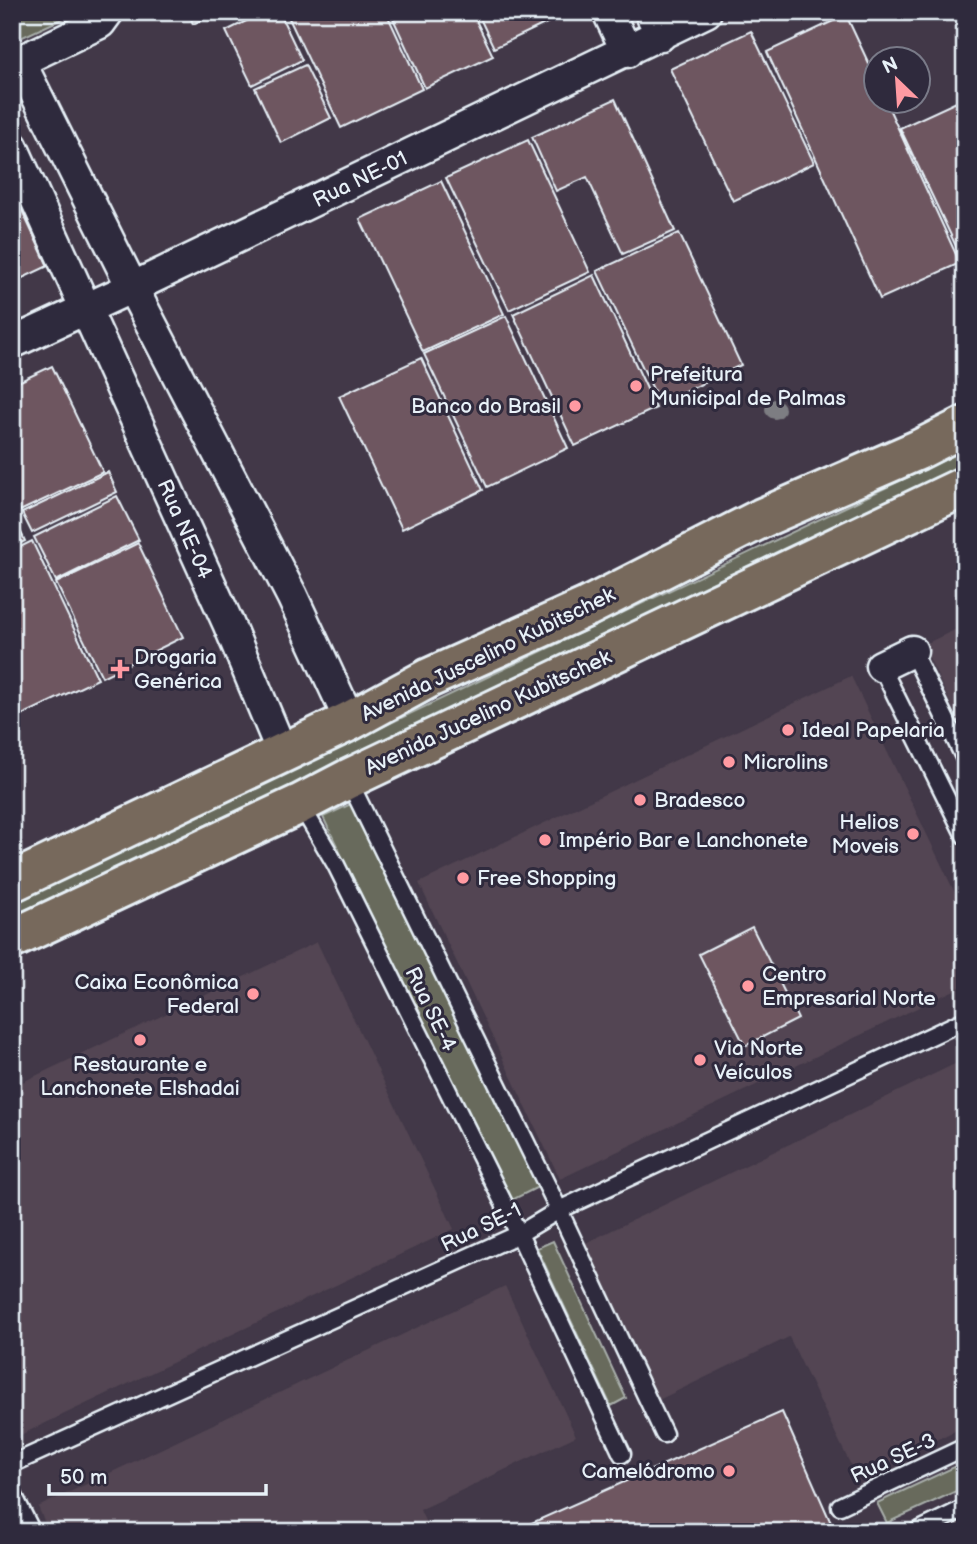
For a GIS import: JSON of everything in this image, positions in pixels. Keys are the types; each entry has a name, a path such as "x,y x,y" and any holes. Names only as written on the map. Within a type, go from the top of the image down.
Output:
{"main road":[{"name":"Avenida Juscelino Kubitschek","path":"12,882 350,721 429,678 587,607 762,518 918,450 965,426"},
{"name":"Avenida Jucelino Kubitschek","path":"12,939 965,485"}],"street":[{"path":"108,12 100,23 16,64 292,596 350,721"},
{"path":"608,12 627,52"},
{"name":"Rua NE-01","path":"12,343 627,52 655,24 706,12"},
{"name":"Rua NE-04","path":"12,146 228,623 282,752"},
{"path":"880,666 912,651"}],"lane":[{"path":"912,651 965,759"},
{"path":"880,666 965,836"},
{"name":"Rua SE-4","path":"348,779 559,1210 664,1434"},
{"name":"Rua SE-4","path":"300,804 336,865 519,1234 622,1454"},
{"name":"Rua SE-1","path":"12,1464 519,1234 559,1210 965,1020"},
{"name":"Rua SE-3","path":"840,1506 965,1447"},
{"path":"12,1492 32,1532"},
{"path":"916,1532 965,1508"}],"shaded area":[{"path":"965,625 965,734 923,645"},
{"path":"851,676 965,914 965,985 560,1179 419,883"},
{"path":"317,942 454,1229 12,1439 12,1087"},
{"path":"965,1059 965,1426 857,1478 789,1337 642,1408 567,1252"},
{"path":"505,1286 576,1436 420,1510 430,1532 49,1532 38,1507"}],"green space":[{"path":"12,12 77,12 12,42"},
{"path":"965,450 965,474 12,928 12,903"},
{"path":"355,802 540,1186 508,1202 323,817"},
{"path":"553,1241 626,1398 611,1406 537,1248"},
{"path":"965,1462 965,1487 887,1523 877,1503"}],"building":[{"path":"188,12 219,12 193,24"},
{"path":"265,12 279,12 302,60 252,85 226,31"},
{"path":"286,12 386,12 422,89 341,128"},
{"path":"390,12 472,12 493,56 425,88"},
{"path":"477,12 570,12 494,48"},
{"path":"846,15 862,49 862,116 892,116 960,263 880,299 767,52"},
{"path":"751,31 814,163 733,201 670,69"},
{"path":"305,65 331,118 281,143 255,88"},
{"path":"965,98 963,261 900,128 926,116 932,116 932,113"},
{"path":"615,99 675,231 623,254 587,177 556,191 532,137"},
{"path":"528,140 590,272 509,310 446,178"},
{"path":"441,181 504,314 423,352 360,219"},
{"path":"18,202 48,266 12,283 12,205"},
{"path":"679,233 741,365 660,404 597,271"},
{"path":"594,275 656,408 575,446 513,314"},
{"path":"506,316 568,448 487,487 424,354"},
{"path":"421,358 483,490 402,529 339,396"},
{"path":"52,366 103,472 20,511 12,494 12,385"},
{"path":"108,472 117,492 32,533 22,513"},
{"path":"117,496 139,540 56,581 34,537"},
{"path":"12,513 25,541 12,547"},
{"path":"32,541 98,679 18,717 12,705 12,551"},
{"path":"138,543 183,637 102,677 56,583"},
{"name":"Centro Empresarial Norte","path":"752,927 798,1019 745,1046 699,954"},
{"name":"Camelódromo","path":"782,1412 835,1532 519,1532 518,1529"}],"place":[{"name":"Prefeitura Municipal de Palmas","path":"636,386"},
{"name":"Banco do Brasil","path":"575,406"},
{"name":"Drogaria Genérica","path":"120,669"},
{"name":"Ideal Papelaria","path":"788,730"},
{"name":"Microlins","path":"729,762"},
{"name":"Bradesco","path":"640,800"},
{"name":"Helios Moveis","path":"913,834"},
{"name":"Império Bar e Lanchonete","path":"545,840"},
{"name":"Free Shopping","path":"463,878"},
{"name":"Centro Empresarial Norte","path":"748,986"},
{"name":"Caixa Econômica Federal","path":"253,994"},
{"name":"Restaurante e Lanchonete Elshadai","path":"140,1040"},
{"name":"Via Norte Veículos","path":"700,1060"},
{"name":"Camelódromo","path":"729,1471"}]}
